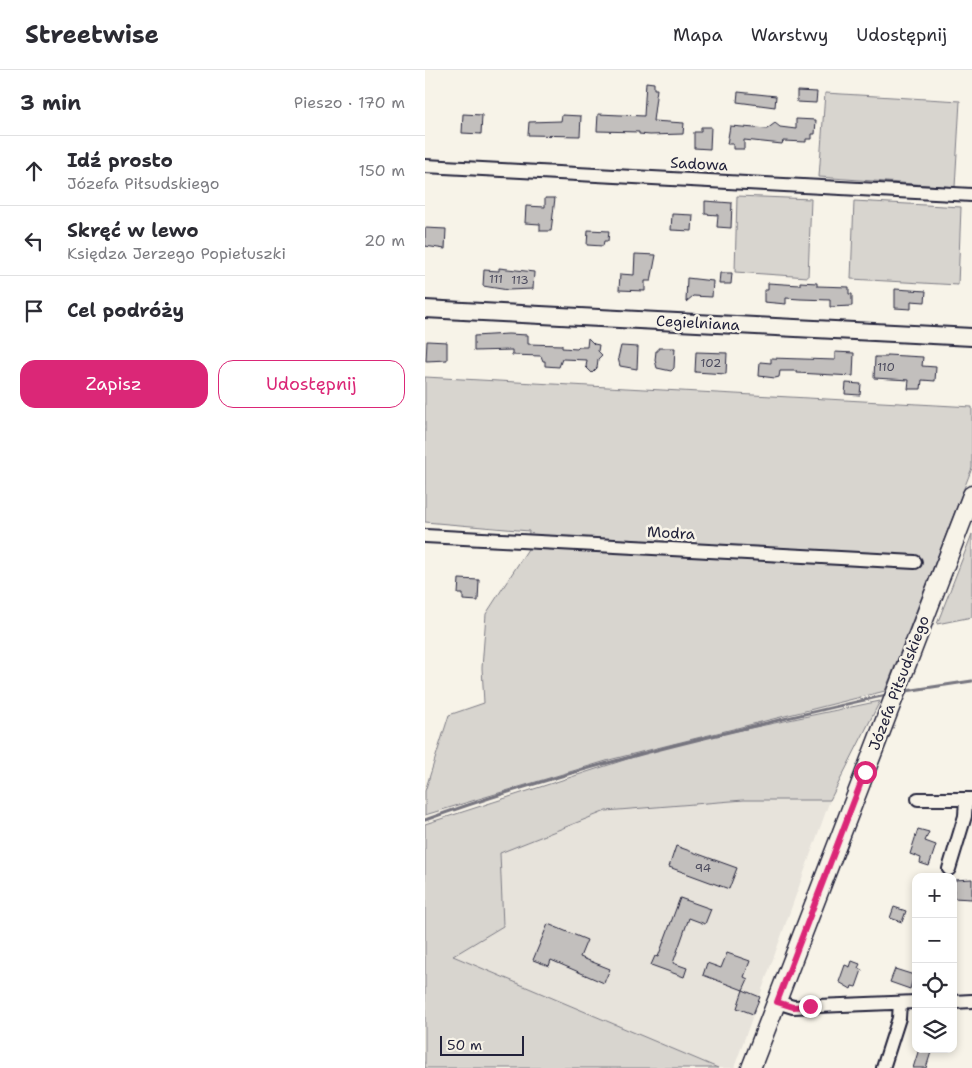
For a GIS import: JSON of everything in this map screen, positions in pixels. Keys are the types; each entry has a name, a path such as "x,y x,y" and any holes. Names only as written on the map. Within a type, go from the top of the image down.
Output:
{"main road":[{"name":"Józefa Piłsudskiego","path":"751,1068 972,495"}],"street":[{"name":"Sadowa","path":"425,166 972,195"},
{"name":"Cegielniana","path":"425,309 972,337"},
{"name":"Modra","path":"425,536 915,562"},
{"path":"918,799 969,799 949,869"},
{"path":"957,1002 972,1001"},
{"path":"777,1002 793,1007 912,1002"},
{"path":"883,1068 899,1018 900,1003"}],"shaded area":[{"path":"825,93 960,101 955,187 819,177"},
{"path":"737,196 811,199 808,277 735,272"},
{"path":"854,201 961,207 958,285 851,279"},
{"path":"425,377 972,407 972,468 885,691 613,759 425,815 425,791 449,715 484,703 482,668 486,614 528,549 529,531 425,522"},
{"path":"972,534 972,617 937,624"},
{"path":"880,701 830,800 744,800 606,811 500,853 503,926 453,956 718,1068 425,1068 425,824 674,744"},
{"path":"744,800 830,800 734,1068 718,1068 452,956 503,926 500,853 606,811"}],"building":[{"path":"646,82 654,83 654,89 657,89 653,121 684,123 683,134 650,135 639,134 639,132 597,131 598,114 644,116"},
{"path":"797,91 817,92 816,103 797,102"},
{"path":"738,92 776,96 775,107 737,102"},
{"path":"463,114 482,115 481,134 462,133"},
{"path":"562,115 581,116 580,136 528,135 529,122 561,121"},
{"path":"796,119 816,120 815,134 812,134 812,139 806,139 806,142 783,141 782,144 744,140 744,149 733,149 733,144 727,144 730,126 767,129 775,123 780,127 796,129"},
{"path":"701,127 711,127 710,149 694,148 694,132 701,132"},
{"path":"545,198 555,198 551,231 540,231 540,224 525,223 526,206 545,207"},
{"path":"705,201 732,203 731,228 717,227 718,215 705,214"},
{"path":"672,214 693,215 692,231 671,230"},
{"path":"425,228 446,229 445,249 425,246"},
{"path":"588,230 609,231 608,241 604,241 603,246 587,245"},
{"path":"635,254 656,255 651,281 645,281 645,291 619,290 620,274 634,275"},
{"path":"499,268 534,272 533,289 508,290 483,286 484,270 499,271"},
{"path":"720,273 732,273 731,284 719,284"},
{"path":"687,278 713,281 712,297 693,296 686,302"},
{"path":"800,282 817,283 817,286 849,287 849,294 852,294 852,306 830,307 830,300 786,298 786,304 764,302 764,290 768,290 768,283 800,285"},
{"path":"895,289 926,291 925,302 911,301 911,309 895,308"},
{"path":"528,335 528,344 562,345 562,348 577,349 579,347 587,347 588,338 594,344 599,345 598,351 602,355 598,359 597,368 592,373 586,367 587,360 562,359 559,367 545,366 545,361 543,361 541,356 512,355 512,350 474,351 474,336"},
{"path":"427,341 447,342 447,360 426,361"},
{"path":"621,346 638,347 637,369 620,366 618,358"},
{"path":"658,348 675,348 674,368 671,371 657,368 655,360"},
{"path":"696,352 727,353 726,374 695,372"},
{"path":"835,352 854,353 853,376 780,371 779,377 775,378 759,376 760,362 771,363 771,358 835,360"},
{"path":"887,355 923,357 922,366 936,367 935,381 922,380 921,389 908,389 909,380 874,378 875,357 887,357"},
{"path":"846,383 861,384 860,395 845,394"},
{"path":"459,579 479,580 478,601 463,600 463,594 458,594"},
{"path":"918,829 929,832 925,841 936,845 929,866 920,863 921,858 910,854"},
{"path":"676,846 737,868 729,889 669,867"},
{"path":"972,879 972,899 957,898 957,880"},
{"path":"680,898 711,909 705,924 689,918 673,963 687,968 684,977 651,965 655,956 658,957"},
{"path":"894,907 906,911 902,922 890,918"},
{"path":"548,924 587,940 580,957 610,969 604,983 551,960 549,966 533,960"},
{"path":"727,953 750,961 744,977 748,979 743,990 703,975 707,963 721,968"},
{"path":"852,961 860,964 858,968 862,970 856,987 852,986 851,989 839,982 845,965 850,967"},
{"path":"895,969 912,974 910,989 890,982"},
{"path":"743,990 760,997 753,1014 737,1008"},
{"path":"918,1053 931,1053 926,1068 913,1068"}],"waterway":[{"path":"906,691 972,681"},
{"path":"425,820 596,766 712,736 886,695"}],"route":[{"path":"810,1006 793,1007 777,1002 865,772"}]}
